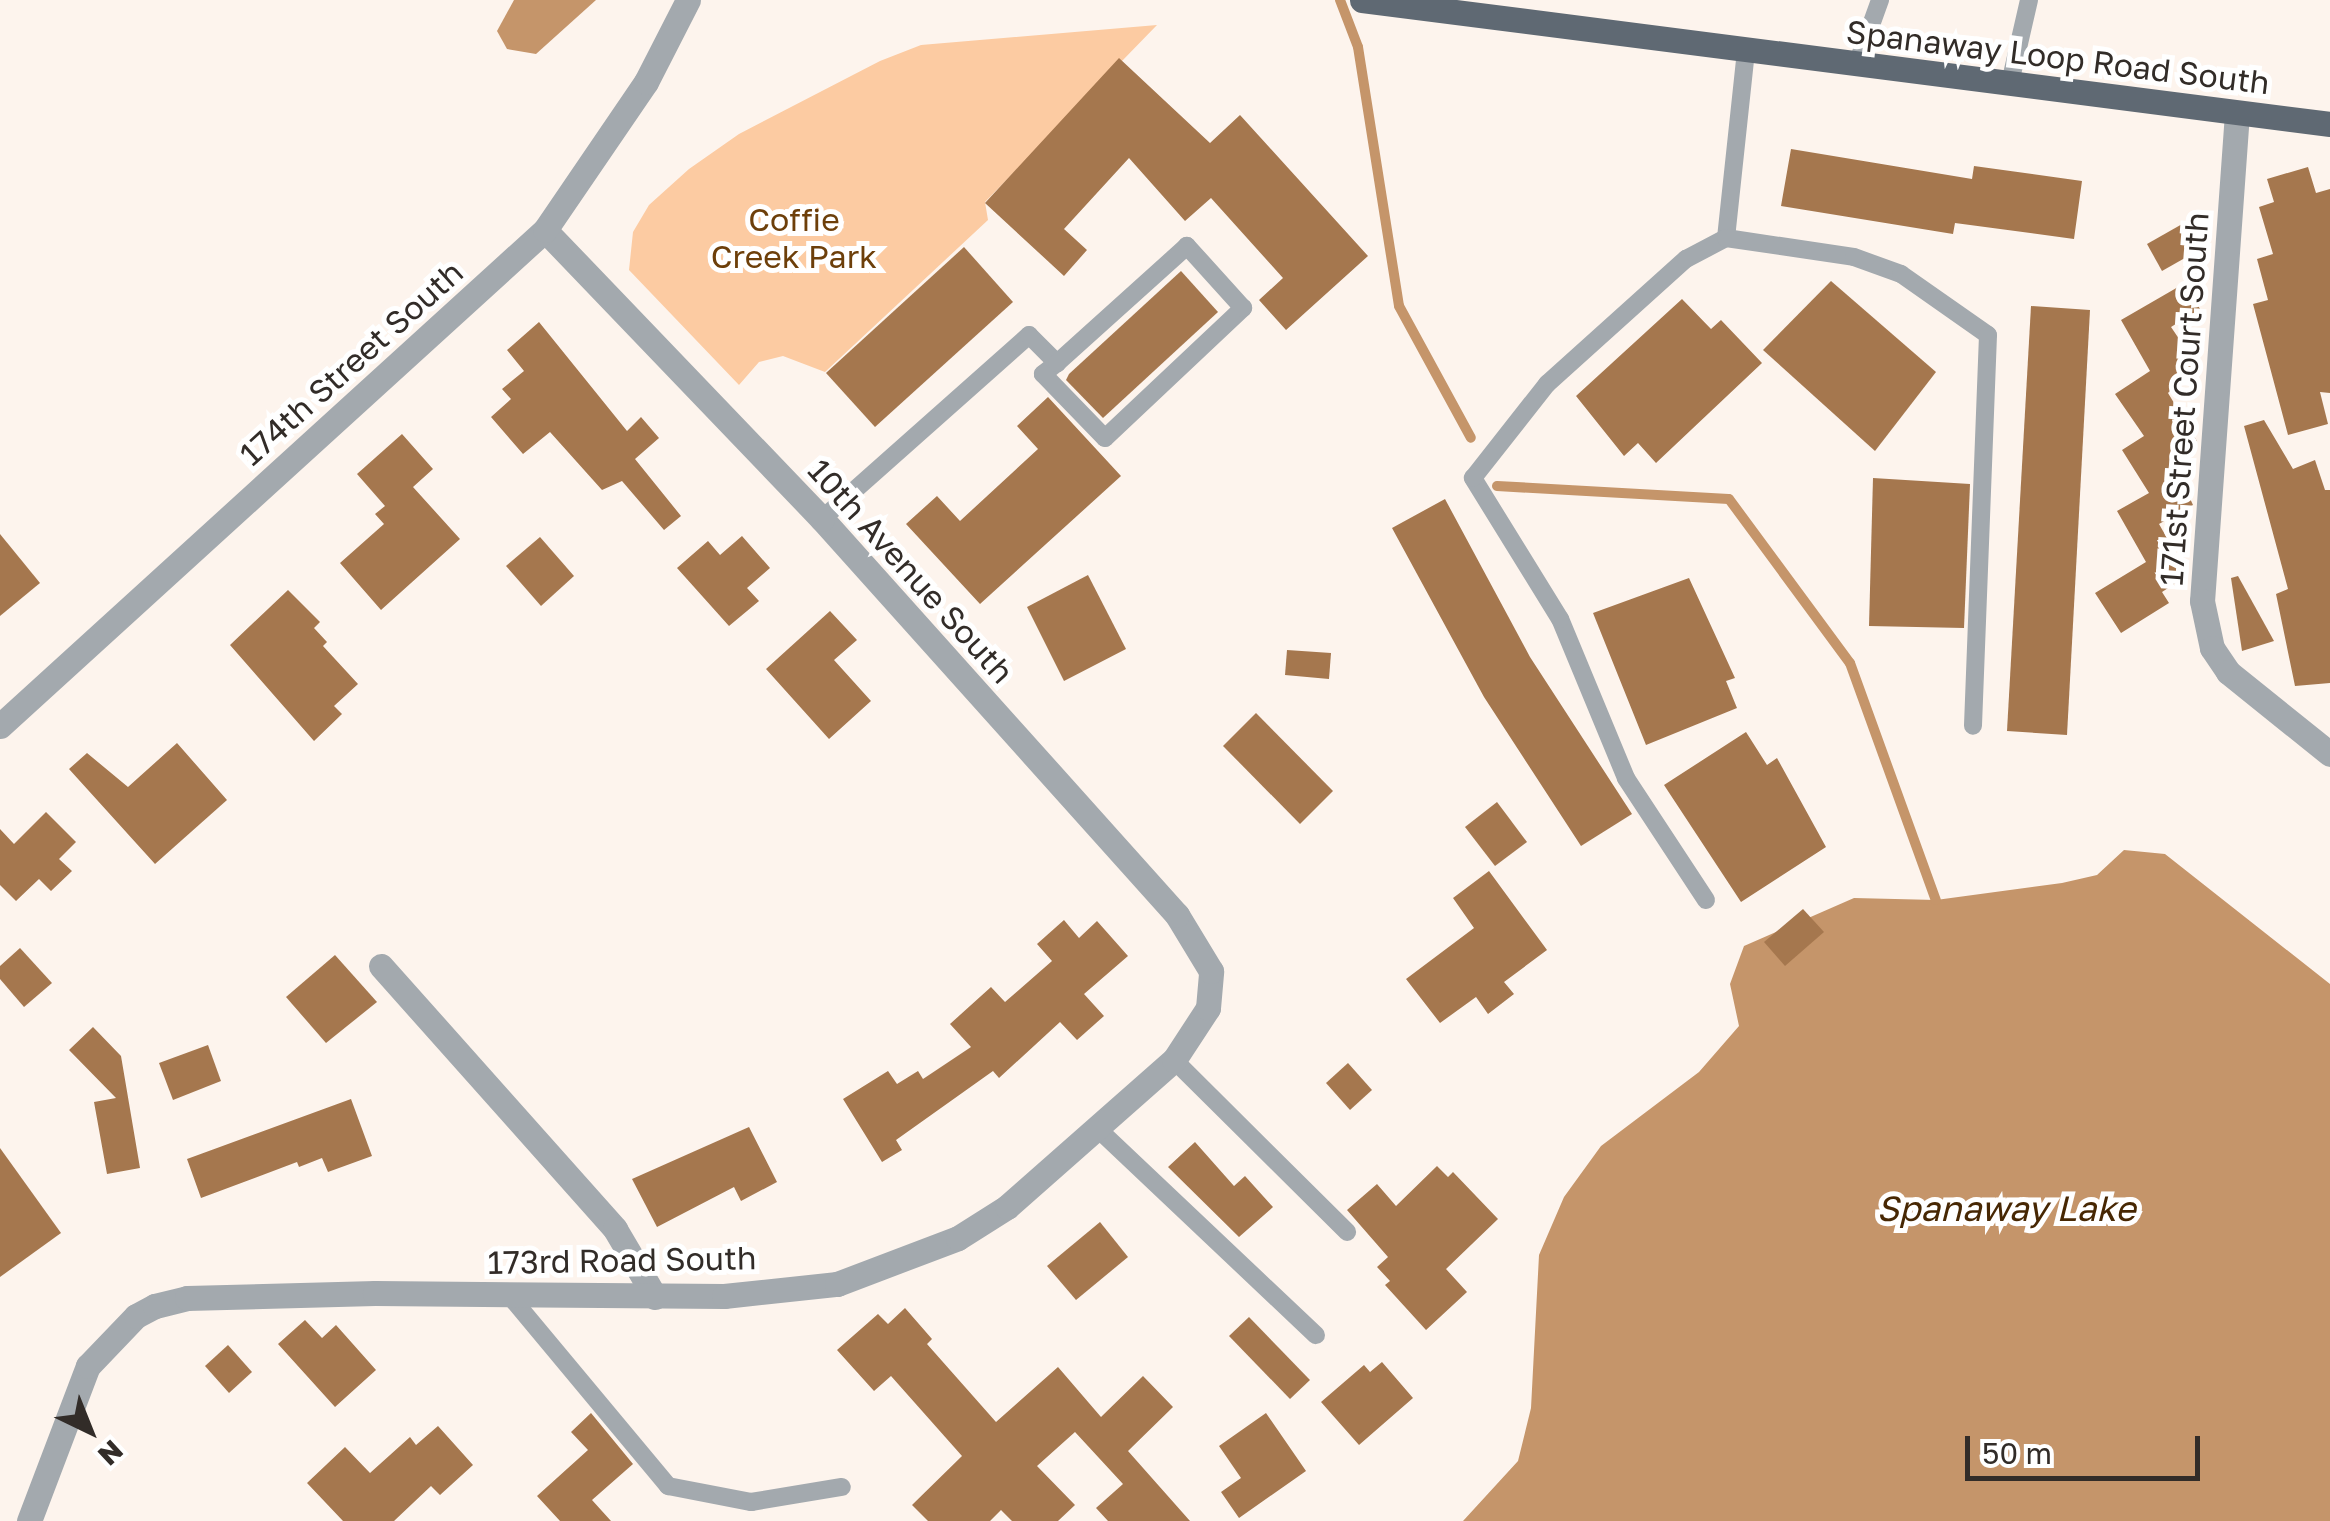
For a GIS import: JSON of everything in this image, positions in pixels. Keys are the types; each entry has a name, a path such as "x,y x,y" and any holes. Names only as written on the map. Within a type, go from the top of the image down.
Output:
{"main road":[{"name":"Spanaway Loop Road South","path":"1362,0 2330,124"}],"street":[{"name":"174th Street South","path":"0,726 545,230 646,82 688,0"},
{"name":"171st Street Court South","path":"2236,112 2202,601 2212,648 2228,672 2330,754"},
{"name":"10th Avenue South","path":"545,230 822,519 1176,914 1211,971"},
{"path":"381,966 615,1229 655,1297"},
{"name":"173rd Road South","path":"29,1521 88,1366 136,1316 155,1306 187,1298 655,1297 837,1284 904,1262 1007,1207 1174,1060 1208,1008 1211,971"}],"lane":[{"path":"1857,64 1880,0"},
{"path":"2010,83 2029,0"},
{"path":"1726,238 1746,52"},
{"path":"1706,900 1626,778 1560,619 1473,478 1547,384 1686,258 1726,238 1798,244 1870,262 1901,274 1988,334 1972,726"},
{"path":"1187,246 1243,308 1105,438 1043,374 1057,363 1187,246"},
{"path":"822,519 1029,334 1057,363"},
{"path":"1174,1060 1346,1232"},
{"path":"1098,1129 1316,1335"},
{"path":"508,1295 668,1486 750,1502 842,1487"}],"green space":[{"name":"Coffie Creek Park","path":"1157,25 985,202 988,220 825,372 783,356 759,362 739,385 629,270 633,232 649,205 689,169 739,134 880,61 921,45"}],"water":[{"path":"514,0 596,0 536,54 507,49 497,31"},
{"name":"Spanaway Lake","path":"2124,850 2165,854 2330,984 2330,1521 1463,1521 1518,1461 1531,1408 1539,1255 1564,1197 1601,1146 1699,1072 1739,1026 1730,984 1744,946 1854,898 1936,900 2062,883 2097,875"}],"building":[{"path":"1119,58 1210,143 1240,115 1368,256 1286,330 1259,300 1283,278 1211,198 1185,221 1129,158 1064,229 1087,250 1064,276 985,203"},
{"path":"1791,149 1972,179 1974,166 2082,181 2074,239 1955,223 1953,234 1781,206"},
{"path":"2308,167 2316,193 2330,189 2330,393 2320,392 2328,424 2288,435 2253,304 2268,300 2257,259 2273,254 2259,207 2274,202 2267,179"},
{"path":"2191,219 2206,246 2162,271 2147,244"},
{"path":"964,247 1013,302 875,427 826,373"},
{"path":"1181,271 1218,312 1103,418 1066,380 1069,374"},
{"path":"1831,281 1936,372 1875,451 1763,350"},
{"path":"2185,283 2200,309 2171,327 2196,364 2168,393 2197,441 2171,457 2193,505 2159,524 2188,575 2162,592 2169,603 2121,633 2095,593 2146,562 2117,511 2149,493 2122,450 2144,436 2115,394 2150,371 2121,320"},
{"path":"1682,299 1711,329 1721,320 1762,363 1656,463 1638,443 1624,456 1576,396"},
{"path":"2031,306 2090,310 2067,735 2007,731"},
{"path":"539,322 627,431 641,417 659,438 635,459 681,516 664,530 622,481 602,490 550,432 523,454 491,417 511,399 502,389 524,371 507,350"},
{"path":"1048,397 1121,476 980,604 906,524 937,496 960,521 1038,449 1017,426"},
{"path":"2264,420 2293,469 2315,460 2325,490 2330,490 2330,683 2295,686 2276,594 2288,589 2244,426"},
{"path":"402,434 433,469 413,487 460,539 381,610 340,563 384,524 375,514 385,506 357,474"},
{"path":"1873,478 1970,484 1964,628 1869,626"},
{"path":"1445,499 1530,657 1632,814 1581,846 1484,697 1392,528"},
{"path":"0,534 40,583 0,616"},
{"path":"742,536 770,568 747,588 759,601 729,626 677,568 708,541 720,555"},
{"path":"540,537 574,576 541,606 506,566"},
{"path":"1088,575 1126,649 1064,681 1027,607"},
{"path":"2238,576 2274,641 2242,651 2231,578"},
{"path":"1689,578 1735,678 1726,681 1737,708 1646,745 1593,613"},
{"path":"288,590 320,622 314,628 327,642 323,646 358,684 334,706 342,714 314,741 230,645"},
{"path":"830,611 857,640 834,660 871,701 829,739 766,669"},
{"path":"1287,650 1331,653 1329,679 1285,675"},
{"path":"1256,713 1333,791 1300,824 1223,746"},
{"path":"1746,732 1767,765 1777,758 1826,847 1741,902 1664,785"},
{"path":"177,743 227,800 155,864 69,769 87,753 128,787"},
{"path":"1497,802 1527,842 1495,866 1465,827"},
{"path":"46,812 76,842 59,859 72,871 51,891 39,879 16,901 0,885 0,829 14,844"},
{"path":"1489,871 1547,950 1504,982 1514,994 1488,1014 1476,997 1440,1023 1406,979 1474,928 1453,898"},
{"path":"1803,909 1824,932 1785,966 1764,942"},
{"path":"1064,920 1079,938 1097,921 1128,956 1084,994 1104,1016 1077,1040 1060,1022 999,1078 993,1071 896,1140 902,1150 882,1162 843,1099 888,1071 897,1084 918,1071 923,1079 971,1047 950,1024 991,987 1005,1002 1052,961 1037,944"},
{"path":"20,948 52,983 24,1007 0,979 0,966"},
{"path":"335,955 377,1002 326,1043 286,997"},
{"path":"93,1027 121,1056 140,1168 107,1174 94,1102 116,1098 69,1050"},
{"path":"208,1045 221,1081 173,1100 159,1063"},
{"path":"1348,1063 1372,1090 1350,1110 1326,1083"},
{"path":"351,1099 372,1156 328,1172 322,1158 299,1167 297,1162 201,1198 187,1159"},
{"path":"749,1127 777,1182 741,1201 734,1187 657,1227 632,1179"},
{"path":"1195,1142 1234,1186 1245,1176 1273,1207 1239,1237 1168,1167"},
{"path":"0,1148 61,1233 0,1277"},
{"path":"1437,1166 1448,1177 1453,1172 1498,1219 1446,1269 1467,1292 1426,1330 1385,1285 1390,1281 1377,1267 1388,1257 1347,1210 1377,1184 1396,1206"},
{"path":"1100,1222 1128,1257 1076,1300 1047,1266"},
{"path":"905,1308 932,1339 927,1344 996,1422 1058,1367 1101,1417 1143,1376 1173,1407 1128,1451 1190,1521 1108,1521 1096,1508 1123,1484 1075,1432 1037,1466 1075,1505 1058,1521 1012,1521 1001,1510 990,1521 928,1521 912,1505 962,1456 891,1376 874,1391 837,1350 878,1314 888,1324"},
{"path":"1249,1317 1310,1380 1290,1399 1229,1336"},
{"path":"305,1320 322,1338 336,1325 376,1370 335,1407 278,1344"},
{"path":"228,1345 252,1372 229,1393 205,1366"},
{"path":"1382,1362 1413,1398 1359,1445 1321,1402 1364,1365 1370,1372"},
{"path":"591,1413 633,1464 592,1500 611,1521 560,1521 537,1496 588,1450 571,1432"},
{"path":"1266,1413 1306,1471 1239,1518 1221,1492 1241,1478 1219,1446"},
{"path":"438,1426 473,1465 440,1495 431,1486 394,1521 343,1521 307,1483 345,1447 370,1473 410,1437 416,1445"}],"waterway":[{"path":"1340,0 1358,47 1399,306 1471,438"},
{"path":"1497,486 1729,499 1850,663 1936,900"}]}
